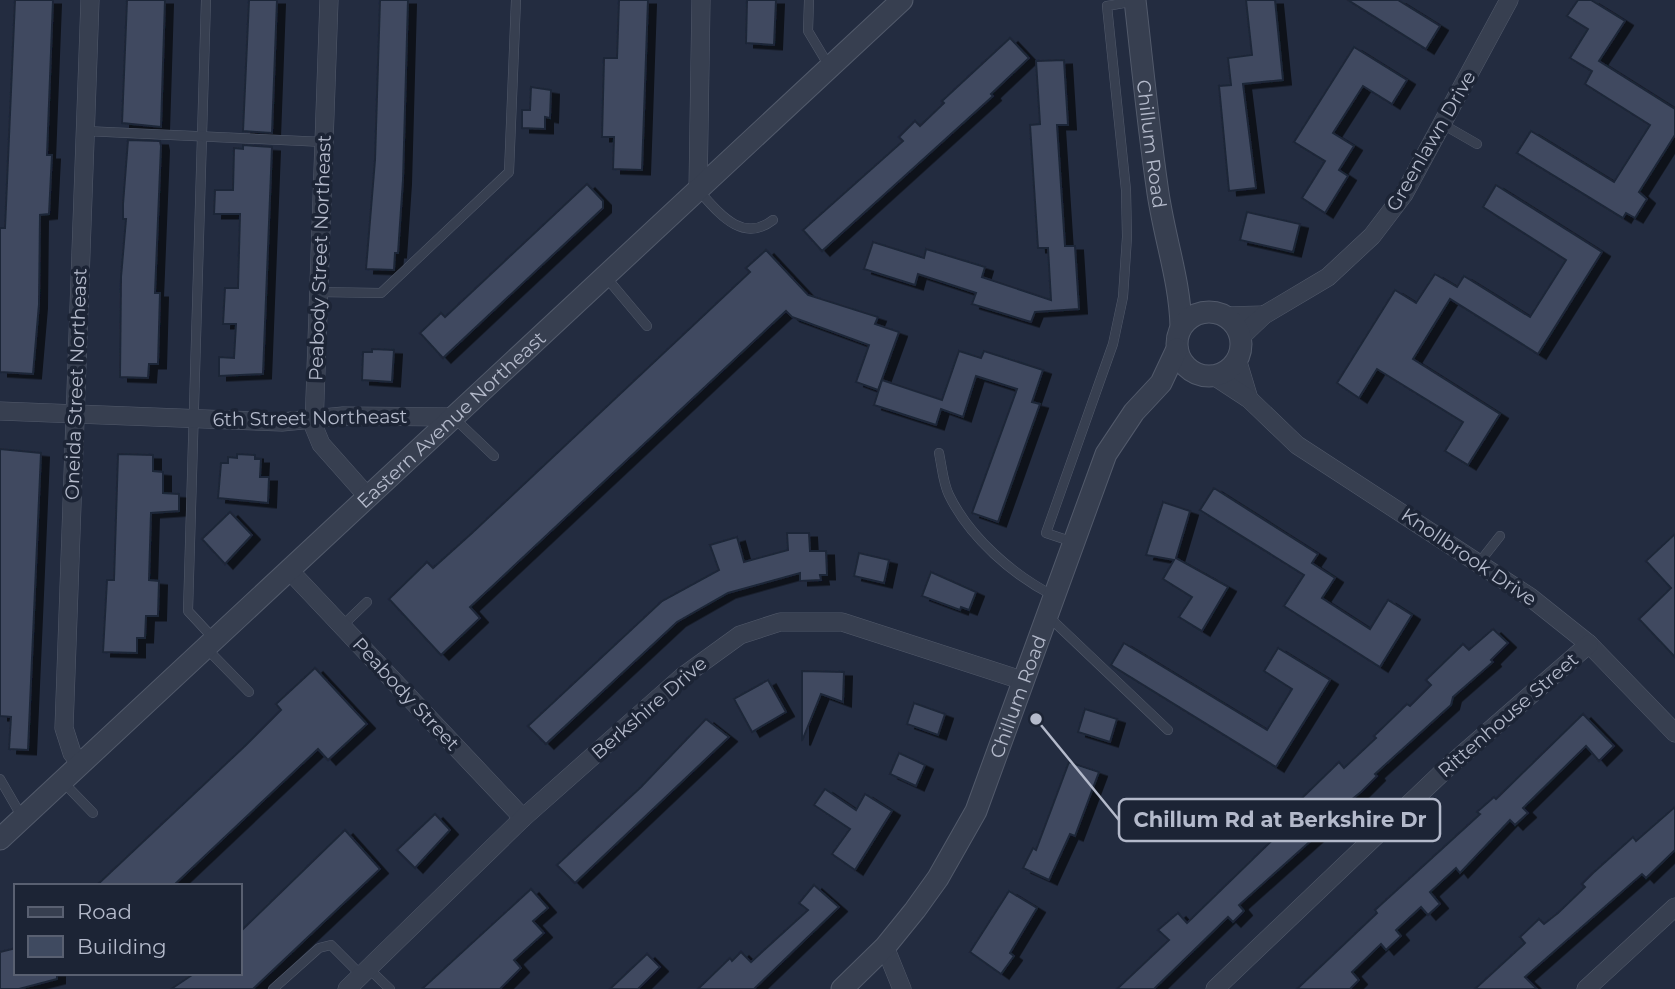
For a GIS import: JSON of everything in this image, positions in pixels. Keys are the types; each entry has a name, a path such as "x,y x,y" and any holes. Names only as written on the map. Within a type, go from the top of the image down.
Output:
{"street":[{"name":"Oneida Street Northeast","path":"81,765 72,752 64,728 90,0"},
{"name":"Peabody Street Northeast","path":"329,0 314,418 321,444 368,497"},
{"path":"698,190 701,0"},
{"name":"Eastern Avenue Northeast","path":"0,839 902,0"},
{"name":"Greenlawn Drive","path":"1239,349 1265,315 1328,277 1372,236 1404,194 1444,125 1509,0"},
{"name":"Chillum Road","path":"1135,1 1157,186 1172,266 1180,286 1181,327"},
{"path":"1161,383 1180,375 1205,375 1231,367 1239,349 1217,314 1180,286"},
{"path":"1205,375 1183,363 1177,349 1181,327 1198,314 1217,314"},
{"name":"Greenlawn Drive","path":"1217,314 1265,315"},
{"name":"Chillum Road","path":"842,989 885,947 938,878 976,811 1106,454 1134,412 1161,383 1177,349"},
{"name":"Knollbrook Drive","path":"1239,349 1249,399"},
{"name":"Knollbrook Drive","path":"1205,375 1249,399 1297,445 1530,597 1589,644 1675,733"},
{"name":"6th Street Northeast","path":"0,411 282,422 314,418 453,417"},
{"name":"Peabody Street","path":"289,570 523,818"},
{"name":"Berkshire Drive","path":"347,989 523,818 682,677 740,635 763,626 799,620 842,622 1024,681"},
{"name":"Rittenhouse Street","path":"1215,989 1449,766 1589,644"},
{"path":"1586,989 1675,907"},
{"path":"885,947 902,989"}],"lane":[{"path":"206,0 188,611 210,644 249,692"},
{"path":"318,292 381,293 509,172 516,0"},
{"path":"809,0 808,31 830,67"},
{"path":"1073,543 1046,533 1113,344 1123,297 1127,237 1126,190 1107,6 1135,1"},
{"path":"1444,125 1477,144"},
{"path":"85,131 202,134 324,142"},
{"path":"698,190 735,226 758,229 774,220"},
{"path":"605,276 647,326"},
{"path":"453,417 494,456"},
{"path":"939,453 948,492 973,529 1052,607 1168,730"},
{"path":"1478,564 1500,536"},
{"path":"342,626 367,602"},
{"path":"0,779 23,818"},
{"path":"63,782 93,813"},
{"path":"273,989 318,948 331,945 390,989"}],"building":[{"path":"15,0 53,0 47,155 52,155 49,214 40,215 39,304 33,374 0,372 0,228 5,228"},
{"path":"127,0 165,0 161,127 122,123"},
{"path":"249,0 277,0 272,133 243,131"},
{"path":"380,0 408,0 403,180 398,253 395,253 394,270 366,269 375,160"},
{"path":"619,0 648,0 642,170 613,169 614,137 602,137 604,58 617,58"},
{"path":"747,0 776,0 774,45 746,43"},
{"path":"1246,0 1275,0 1283,80 1243,84 1256,188 1229,191 1219,86 1231,85 1228,58 1252,55"},
{"path":"1348,0 1398,0 1440,26 1426,49"},
{"path":"1578,0 1591,0 1625,21 1599,61 1675,109 1675,135 1639,192 1647,199 1635,218 1626,213 1623,218 1517,153 1531,131 1614,182 1650,125 1585,84 1592,71 1570,58 1588,29 1567,16"},
{"path":"1010,38 1029,58 991,94 993,96 822,251 803,230 903,141 899,137 915,121 920,126 944,103 942,101"},
{"path":"1354,47 1407,80 1392,104 1363,86 1333,133 1354,146 1339,170 1348,176 1325,213 1302,198 1325,161 1294,142"},
{"path":"1064,60 1068,125 1057,125 1065,246 1075,246 1079,309 1035,312 1031,322 972,304 976,293 918,274 915,285 864,269 873,242 924,258 926,249 985,267 982,277 1051,300 1048,248 1038,248 1030,125 1040,124 1036,61"},
{"path":"531,87 551,90 550,118 545,117 545,129 522,128 522,110 530,110"},
{"path":"128,140 160,141 161,146 155,293 160,293 158,364 149,364 148,378 120,377 121,277 126,219 123,219 123,204"},
{"path":"243,145 272,147 263,374 219,376 219,357 234,358 236,324 223,324 225,288 238,288 240,214 214,214 215,190 233,190 234,148 243,149"},
{"path":"587,184 603,201 603,208 443,358 420,333 441,313 445,317"},
{"path":"1496,185 1602,252 1538,354 1450,299 1413,359 1500,414 1468,465 1445,451 1463,422 1377,369 1359,398 1337,383 1395,290 1416,303 1435,274 1457,287 1464,276 1530,317 1566,260 1483,207"},
{"path":"1247,212 1300,224 1293,252 1240,240"},
{"path":"766,250 808,295 878,317 875,324 899,332 878,390 856,382 869,345 792,317 786,311 470,607 480,618 441,655 389,599 427,562 433,568 472,533 750,272 746,268"},
{"path":"372,349 394,350 392,382 362,380 363,352 372,352"},
{"path":"959,351 981,358 984,351 1043,370 1032,402 1040,404 998,522 972,513 1017,389 976,376 963,417 941,409 936,425 874,405 882,380 942,400"},
{"path":"0,449 41,453 28,750 9,749 11,717 0,716"},
{"path":"118,454 153,455 153,471 163,472 163,493 179,494 179,511 151,513 149,580 159,581 158,616 146,616 145,638 137,638 137,653 103,652 107,580 114,580"},
{"path":"237,454 255,455 255,459 261,459 260,477 269,477 268,503 218,498 221,463 228,463 228,457 237,458"},
{"path":"1214,488 1318,554 1312,563 1335,578 1322,598 1370,629 1388,600 1412,615 1380,667 1284,606 1304,575 1200,510"},
{"path":"1163,502 1190,511 1176,558 1228,587 1202,631 1179,617 1192,597 1163,579 1174,560 1146,555"},
{"path":"230,512 252,535 225,564 202,539"},
{"path":"787,533 809,533 810,551 826,551 827,575 820,575 821,580 800,581 800,573 728,593 677,622 546,744 528,726 662,601 719,570 710,545 737,537 744,562 788,550"},
{"path":"1675,534 1675,657 1639,619 1671,588 1646,561"},
{"path":"859,553 889,560 884,583 854,576"},
{"path":"931,572 976,592 969,610 961,607 960,610 922,596"},
{"path":"1493,629 1508,643 1491,660 1493,662 1453,697 1451,705 1375,774 1377,776 1361,792 1330,817 1321,826 1324,829 1239,905 1244,911 1233,922 1228,917 1154,989 1117,989 1169,940 1158,930 1178,913 1187,923 1290,823 1285,817 1304,802 1301,799 1339,762 1344,768 1407,704 1410,706 1431,685 1426,680 1463,644 1469,650"},
{"path":"1124,643 1267,730 1292,689 1264,671 1278,648 1330,680 1276,767 1111,665"},
{"path":"315,668 367,724 328,760 318,749 175,884 98,884 281,710 276,704"},
{"path":"802,671 844,672 843,702 821,694 802,741"},
{"path":"768,680 786,712 752,732 734,699"},
{"path":"914,703 945,714 938,735 907,724"},
{"path":"1085,709 1117,719 1110,742 1078,732"},
{"path":"1583,714 1614,746 1599,761 1586,746 1523,808 1528,813 1515,825 1510,820 1460,873 1456,868 1430,892 1440,904 1428,915 1421,907 1396,930 1401,936 1386,950 1381,944 1352,972 1359,980 1350,989 1297,989 1377,913 1375,910 1480,814 1477,812 1494,797 1496,799"},
{"path":"706,719 729,737 575,883 557,865 641,787"},
{"path":"899,753 925,765 916,786 890,774"},
{"path":"1069,762 1099,772 1075,836 1070,834 1049,880 1023,868 1033,848 1036,850"},
{"path":"825,789 856,810 865,794 892,811 855,870 832,854 850,829 814,805"},
{"path":"1675,807 1675,850 1646,878 1642,874 1525,977 1537,989 1475,989 1525,943 1520,937 1539,919 1544,924 1558,913 1585,887 1582,884 1593,873 1633,837 1636,841"},
{"path":"435,814 450,830 415,868 397,850"},
{"path":"345,830 380,869 253,989 171,989 192,975 242,975 242,930"},
{"path":"814,885 839,907 754,989 698,989 730,958 732,961 741,952 751,962 808,910 799,903"},
{"path":"531,889 548,908 533,921 544,933 514,960 521,968 500,989 422,989"},
{"path":"1009,891 1037,908 1010,953 1014,956 1001,974 970,952"},
{"path":"14,948 14,975 57,975 57,979 19,989 0,989 0,952"},
{"path":"647,954 660,967 638,989 610,989"}],"place":[{"name":"Chillum Rd at Berkshire Dr","path":"1036,719"}]}
